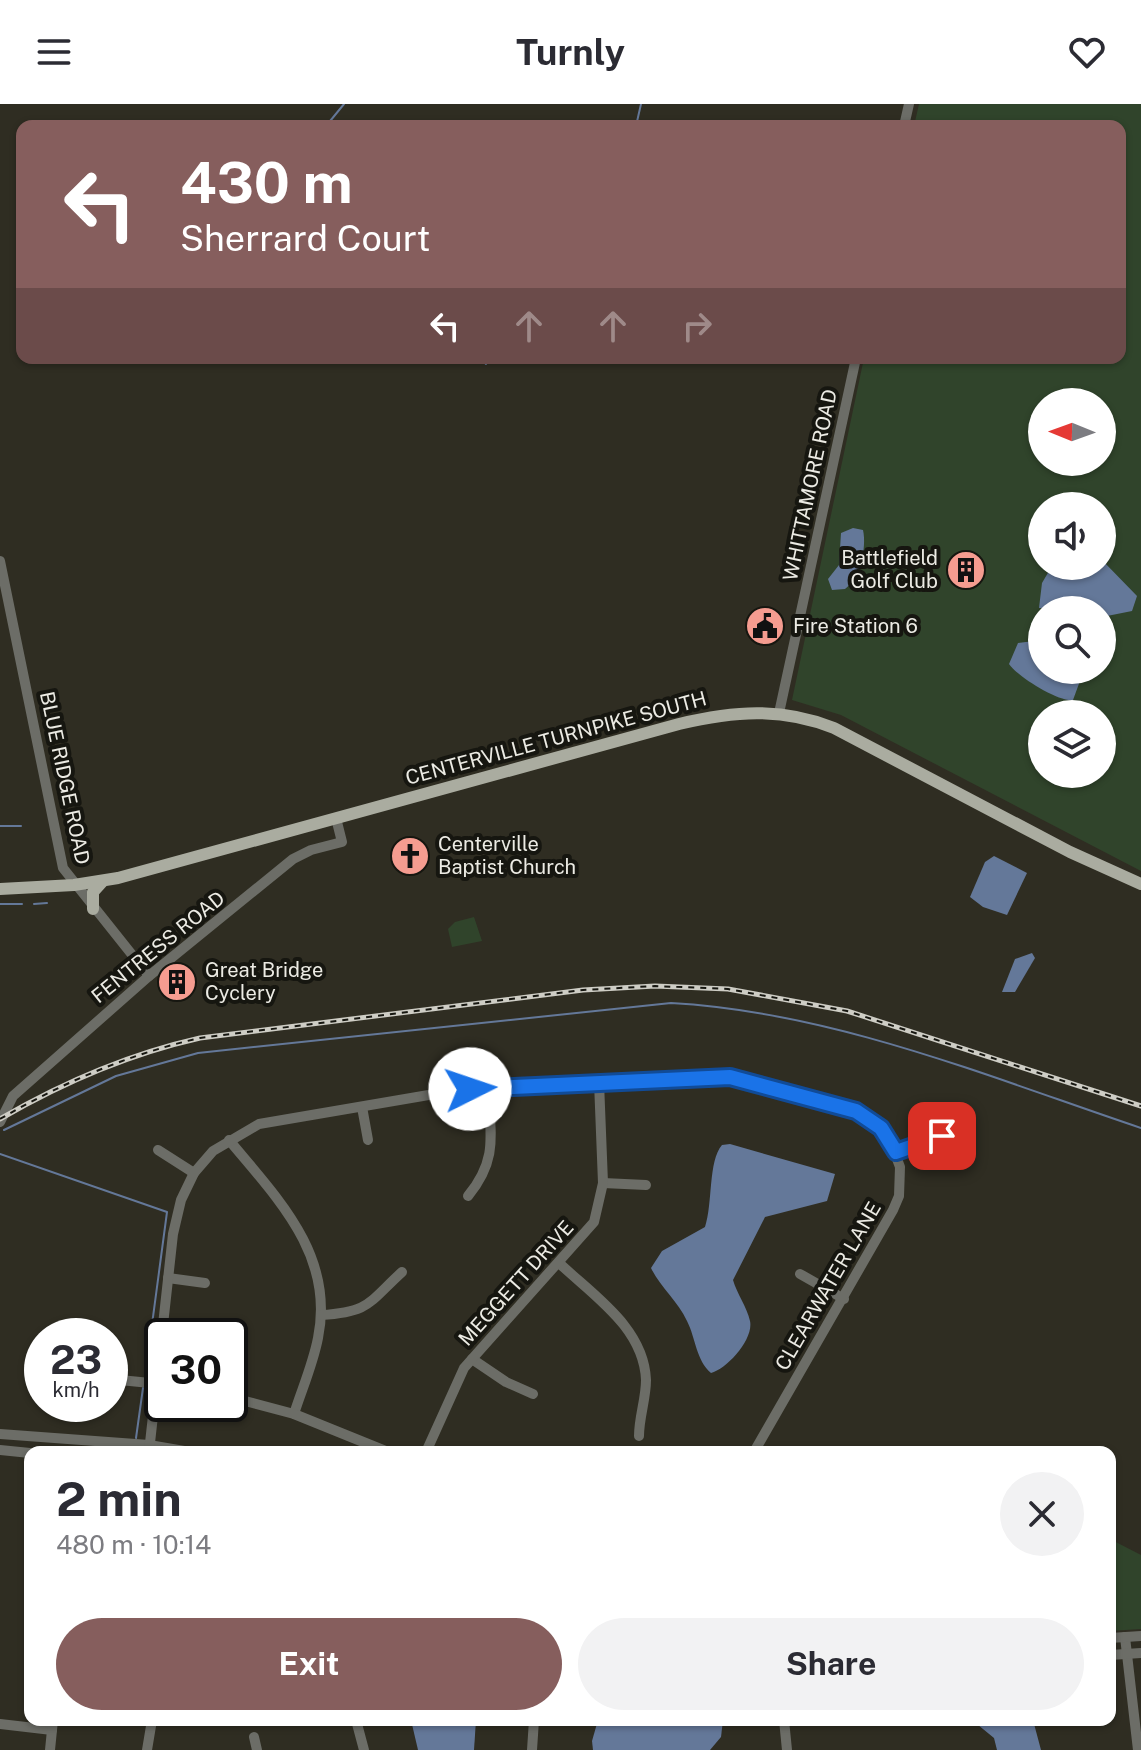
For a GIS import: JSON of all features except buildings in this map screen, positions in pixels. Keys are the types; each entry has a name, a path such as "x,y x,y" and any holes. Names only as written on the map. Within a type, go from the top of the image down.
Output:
{"main road":[{"name":"CENTERVILLE TURNPIKE SOUTH","path":"0,889 103,881 702,718 747,712 779,713 820,723 858,739 1070,852 1141,884"},
{"path":"93,909 93,892 103,881"}],"street":[{"name":"WHITTAMORE ROAD","path":"779,713 855,364"},
{"name":"BLUE RIDGE ROAD","path":"0,561 63,868 149,976"},
{"name":"FENTRESS ROAD","path":"0,1122 15,1095 149,976 299,855 342,842 336,818"},
{"path":"165,1318 176,1216 194,1173 229,1140 259,1124 488,1088 699,1076 745,1081 856,1111 881,1128 896,1152 942,1136"},
{"name":"MEGGETT DRIVE","path":"429,1446 464,1368 594,1222 603,1183 599,1082"},
{"path":"468,1196 485,1175 490,1159 488,1088"},
{"path":"362,1107 368,1140"},
{"path":"229,1140 299,1227 318,1274 321,1315 294,1414"},
{"path":"158,1150 194,1173"},
{"name":"CLEARWATER LANE","path":"758,1446 844,1299 899,1196 900,1167 896,1152"},
{"path":"603,1183 646,1185"},
{"path":"559,1263 616,1316 634,1339 646,1381 639,1436"},
{"path":"321,1315 357,1312 365,1308 402,1272"},
{"path":"800,1274 844,1299"},
{"path":"168,1278 205,1283"},
{"path":"472,1359 533,1394"},
{"path":"248,1402 294,1414 373,1446"},
{"path":"149,1446 153,1422"},
{"path":"0,1434 128,1446"},
{"path":"0,1450 24,1452"},
{"path":"1116,1638 1141,1636"},
{"path":"1125,1637 1138,1750"},
{"path":"1116,1655 1141,1653"},
{"path":"0,1724 24,1724"},
{"path":"50,1750 52,1726"},
{"path":"147,1750 151,1726"},
{"path":"358,1726 364,1750"},
{"path":"532,1750 534,1726"},
{"path":"785,1726 787,1750"},
{"path":"254,1737 257,1750"}],"green space":[{"name":"Battlefield Golf Club","path":"919,104 1141,104 1141,871 841,715 792,700 863,364 1126,364 1126,120 915,120"},
{"path":"474,917 482,941 452,947 448,929 455,922"},
{"path":"1116,1542 1141,1555 1141,1629 1116,1631"}],"water":[{"path":"853,528 863,530 861,562 855,578 845,589 832,590 828,579 839,565 841,533"},
{"path":"1116,574 1137,596 1132,611 1116,614 1116,596 1040,596 1044,580 1116,580"},
{"path":"1028,642 1028,680 1009,664 1018,643"},
{"path":"1034,684 1079,684 1073,700 1066,700"},
{"path":"994,856 1027,873 1007,915 983,907 970,897 985,862"},
{"path":"1032,953 1035,958 1015,992 1002,992 1015,959"},
{"path":"730,1144 835,1174 827,1201 765,1217 733,1280 750,1321 748,1336 731,1360 711,1373 699,1356 683,1314 651,1268 662,1251 705,1227 715,1161 722,1145"},
{"path":"412,1726 476,1726 474,1750 418,1750"},
{"path":"596,1726 722,1726 721,1737 710,1750 593,1750"},
{"path":"979,1726 1035,1726 1041,1750 997,1750 994,1738"}],"waterway":[{"path":"331,120 344,104"},
{"path":"637,120 641,104"},
{"path":"0,826 21,826"},
{"path":"34,904 47,903"},
{"path":"0,904 22,904"},
{"path":"4,1130 116,1076 198,1053 671,1003 731,1009 851,1033 968,1068 1141,1128"},
{"path":"0,1154 167,1212 153,1318"},
{"path":"136,1438 143,1388"}],"railway":[{"path":"0,1119 47,1093 97,1071 148,1052 200,1038 583,990 655,986 728,989 847,1011 1141,1106"}],"place":[{"name":"Battlefield Golf Club","path":"966,570"},
{"name":"Fire Station 6","path":"765,626"},
{"name":"Centerville Baptist Church","path":"410,856"},
{"name":"Great Bridge Cyclery","path":"177,982"}],"route":[{"path":"470,1089 699,1076 730,1077 856,1111 881,1128 896,1152 942,1136"}]}
